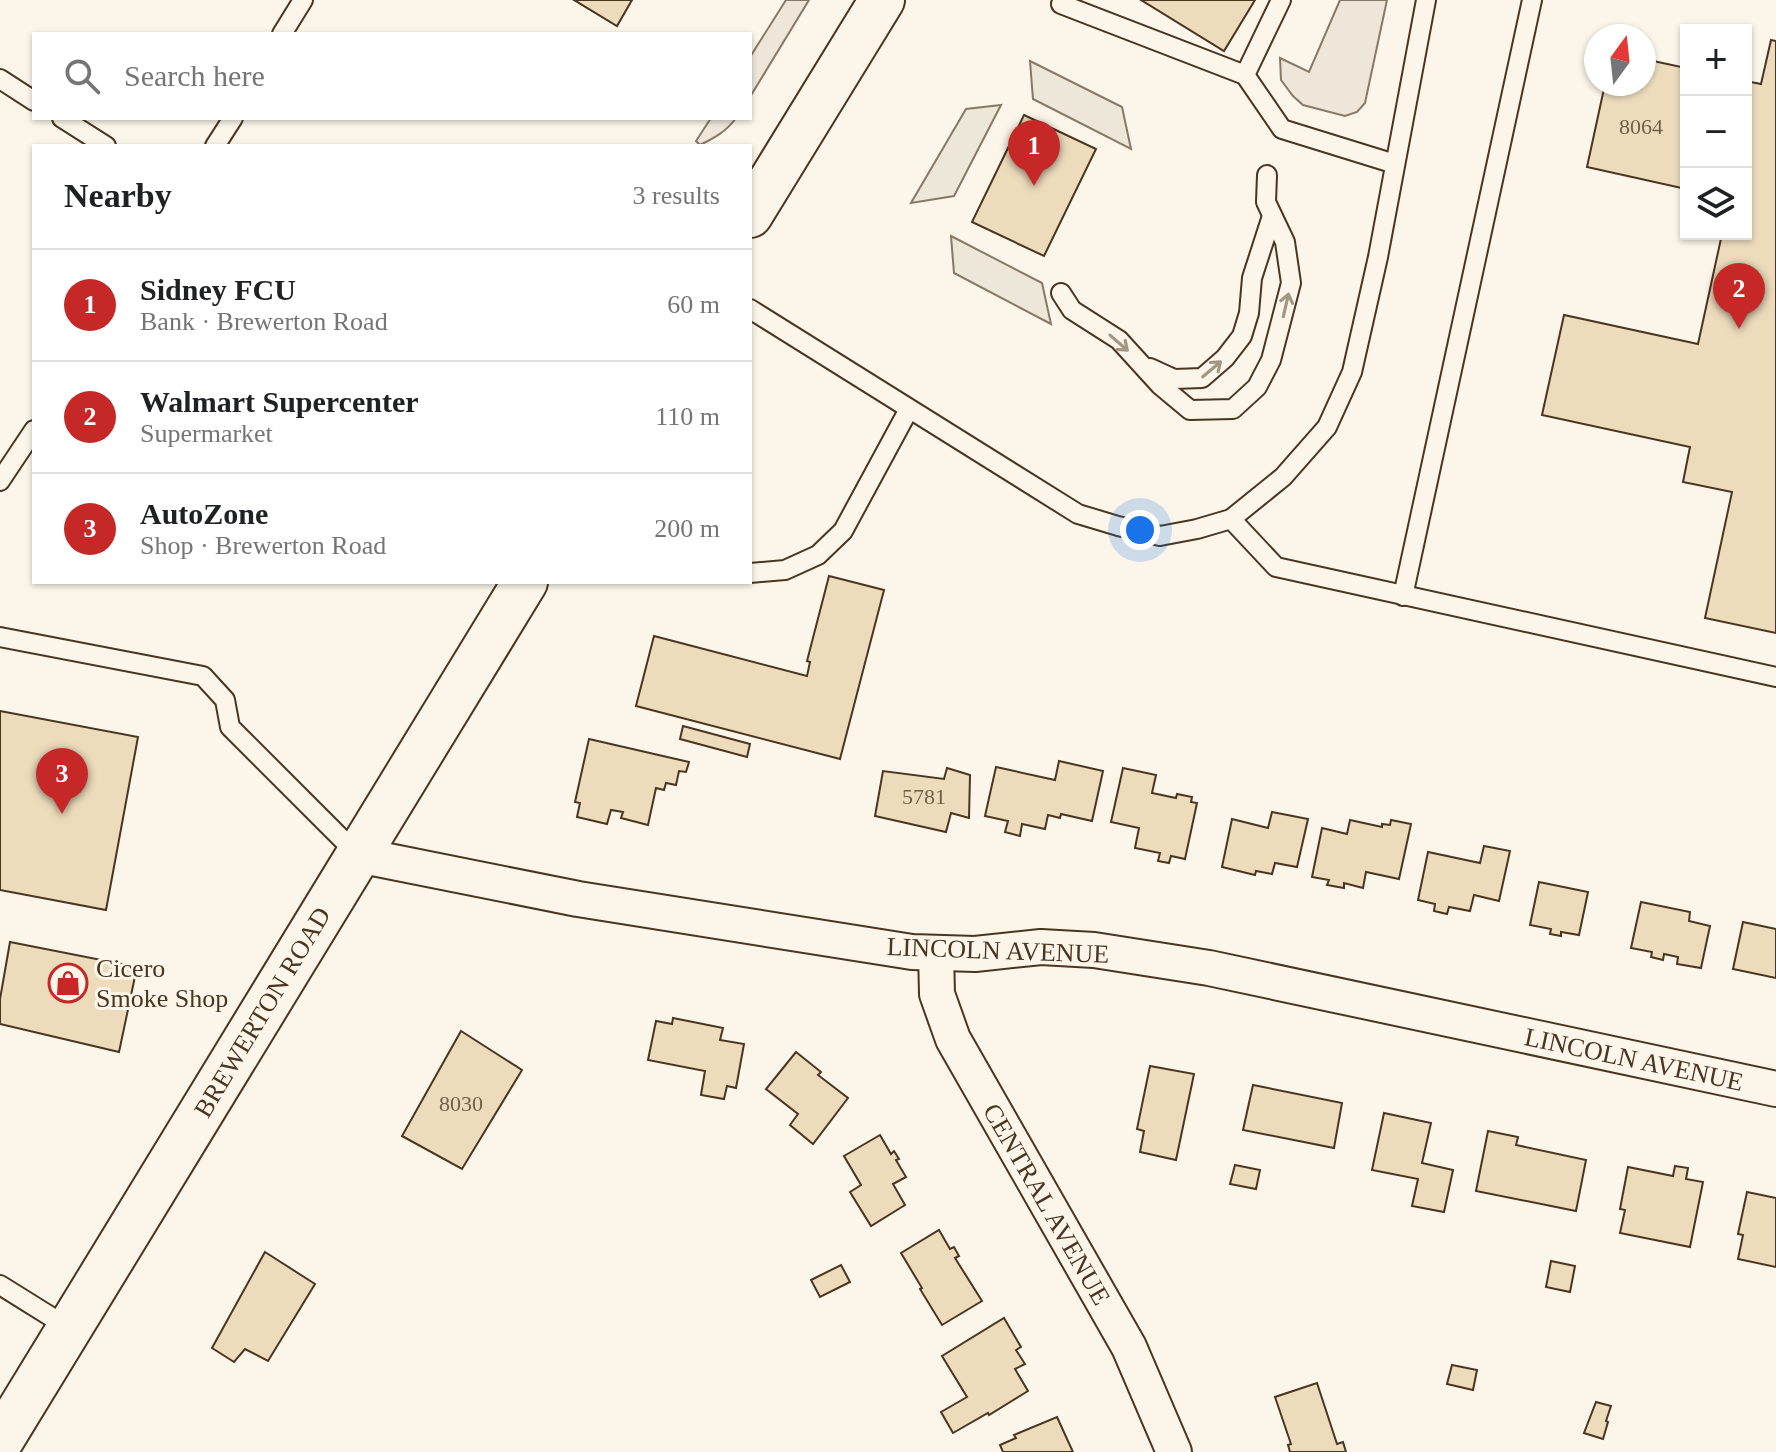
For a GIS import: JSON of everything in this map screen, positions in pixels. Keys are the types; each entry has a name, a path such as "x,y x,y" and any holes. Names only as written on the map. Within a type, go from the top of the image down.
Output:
{"main road":[{"path":"752,212 882,0"},
{"name":"BREWERTON ROAD","path":"0,1442 524,584"}],"street":[{"name":"LINCOLN AVENUE","path":"358,855 578,899 912,952 975,954 1041,947 1094,950 1209,968 1776,1089"},
{"name":"CENTRAL AVENUE","path":"936,953 937,994 953,1039 1129,1347 1174,1452"}],"lane":[{"path":"283,32 303,0"},
{"path":"1063,0 1061,4 1245,75 1282,129 1395,164"},
{"path":"1245,75 1281,0"},
{"path":"752,310 1078,514 1160,536 1231,519 1283,477 1327,427 1352,372 1378,257 1426,0"},
{"path":"1403,596 1532,0"},
{"path":"0,79 32,100"},
{"path":"65,120 103,144"},
{"path":"216,144 232,120"},
{"path":"1061,293 1072,310 1119,340 1160,385 1190,410 1233,409 1257,387 1271,360 1291,283 1285,242 1266,202 1267,175"},
{"path":"1140,364 1174,379 1202,378 1235,347 1249,313 1252,278 1272,216"},
{"path":"752,573 785,570 818,555 843,531 909,409"},
{"path":"0,481 32,433"},
{"path":"1231,519 1276,567 1776,677"},
{"path":"0,637 203,676 225,700 230,727 358,855"},
{"path":"0,1285 69,1328"}],"shaded area":[{"path":"786,0 809,0 752,94 752,54"},
{"path":"1340,0 1387,0 1365,103 1357,112 1345,116 1303,105 1281,80 1280,58 1309,72"},
{"path":"1030,61 1122,107 1131,149 1033,99"},
{"path":"1001,105 954,196 911,203 966,109"},
{"path":"710,120 734,120 715,137 702,144 696,141"},
{"path":"951,236 1042,283 1051,324 954,273"}],"building":[{"path":"574,0 632,0 617,26"},
{"path":"1141,0 1255,0 1224,51"},
{"path":"1771,40 1776,41 1776,633 1705,618 1732,492 1683,482 1690,447 1542,415 1564,315 1698,344 1721,240 1752,240 1752,82 1761,84"},
{"path":"1656,62 1680,67 1680,188 1587,167 1602,96 1656,96"},
{"path":"1024,115 1096,149 1044,256 972,222"},
{"path":"829,576 884,590 840,759 636,706 654,636 807,676 810,662 807,661"},
{"path":"0,711 138,737 106,910 0,890"},
{"path":"683,726 750,744 747,757 680,739"},
{"path":"589,739 689,762 686,772 679,771 676,785 666,783 664,790 656,788 648,825 621,818 623,812 611,810 607,824 577,817 580,803 575,802"},
{"path":"1059,761 1103,771 1092,821 1061,814 1060,818 1048,815 1045,829 1022,824 1020,836 1005,832 1008,821 985,816 996,767 1055,780"},
{"path":"947,768 970,775 969,818 951,813 946,832 875,816 883,771 944,779"},
{"path":"1123,768 1156,775 1152,793 1176,798 1177,794 1192,797 1191,802 1197,803 1185,859 1171,856 1169,863 1158,861 1160,853 1135,848 1139,828 1111,822"},
{"path":"1272,812 1308,819 1297,867 1275,863 1272,874 1256,871 1255,875 1222,867 1232,819 1268,828"},
{"path":"1350,820 1382,827 1382,824 1390,825 1391,820 1411,824 1399,879 1366,872 1363,888 1344,883 1344,888 1327,885 1329,880 1312,877 1322,828 1347,834"},
{"path":"1484,846 1510,851 1499,901 1474,895 1470,911 1449,907 1447,914 1434,911 1435,904 1418,900 1428,852 1480,863"},
{"path":"1539,882 1588,892 1579,935 1550,934 1551,929 1530,925"},
{"path":"1641,902 1690,912 1689,921 1710,926 1701,968 1677,964 1678,957 1664,954 1663,960 1651,957 1652,952 1631,948"},
{"path":"1743,922 1776,929 1776,978 1733,969"},
{"name":"Cicero Smoke Shop","path":"10,942 137,967 119,1052 0,1024 0,999"},
{"path":"673,1018 723,1028 720,1040 744,1044 736,1088 727,1086 724,1099 701,1095 705,1071 648,1060 656,1021 672,1024"},
{"path":"461,1031 522,1070 462,1169 402,1136"},
{"path":"796,1052 821,1072 818,1075 848,1098 813,1144 790,1125 798,1114 766,1089"},
{"path":"1150,1066 1194,1074 1176,1160 1140,1152 1144,1131 1137,1129"},
{"path":"1253,1085 1342,1103 1334,1148 1243,1130"},
{"path":"1384,1113 1431,1123 1422,1163 1453,1170 1444,1212 1412,1206 1418,1179 1372,1170"},
{"path":"1488,1131 1518,1137 1516,1145 1586,1160 1576,1211 1476,1191"},
{"path":"880,1135 891,1154 894,1151 899,1159 896,1160 906,1177 893,1184 905,1205 871,1226 850,1192 861,1185 844,1156"},
{"path":"1235,1165 1260,1170 1256,1189 1230,1184"},
{"path":"1675,1166 1688,1168 1686,1179 1703,1182 1690,1247 1620,1233 1625,1210 1620,1209 1628,1167 1673,1176"},
{"path":"1747,1192 1776,1198 1776,1267 1738,1259 1743,1235 1738,1234"},
{"path":"939,1230 950,1249 954,1247 959,1256 955,1258 982,1301 942,1325 901,1253"},
{"path":"265,1252 315,1284 268,1361 245,1349 234,1362 212,1348"},
{"path":"1551,1261 1575,1266 1570,1292 1546,1287"},
{"path":"841,1265 850,1282 820,1297 811,1280"},
{"path":"1004,1318 1021,1347 1016,1350 1025,1364 1015,1369 1028,1391 953,1433 941,1412 967,1397 942,1356"},
{"path":"1452,1365 1477,1370 1473,1390 1447,1384"},
{"path":"1317,1383 1337,1444 1343,1442 1346,1452 1290,1452 1288,1445 1291,1444 1275,1397"},
{"path":"1596,1402 1611,1406 1603,1439 1584,1433"},
{"path":"1057,1417 1073,1452 1003,1452 1000,1445 1016,1438 1014,1435"}],"place":[{"name":"Sidney FCU","path":"1034,186"},
{"name":"Walmart Supercenter","path":"1739,329"},
{"name":"AutoZone","path":"62,814"},
{"name":"Cicero Smoke Shop","path":"68,983"}]}
